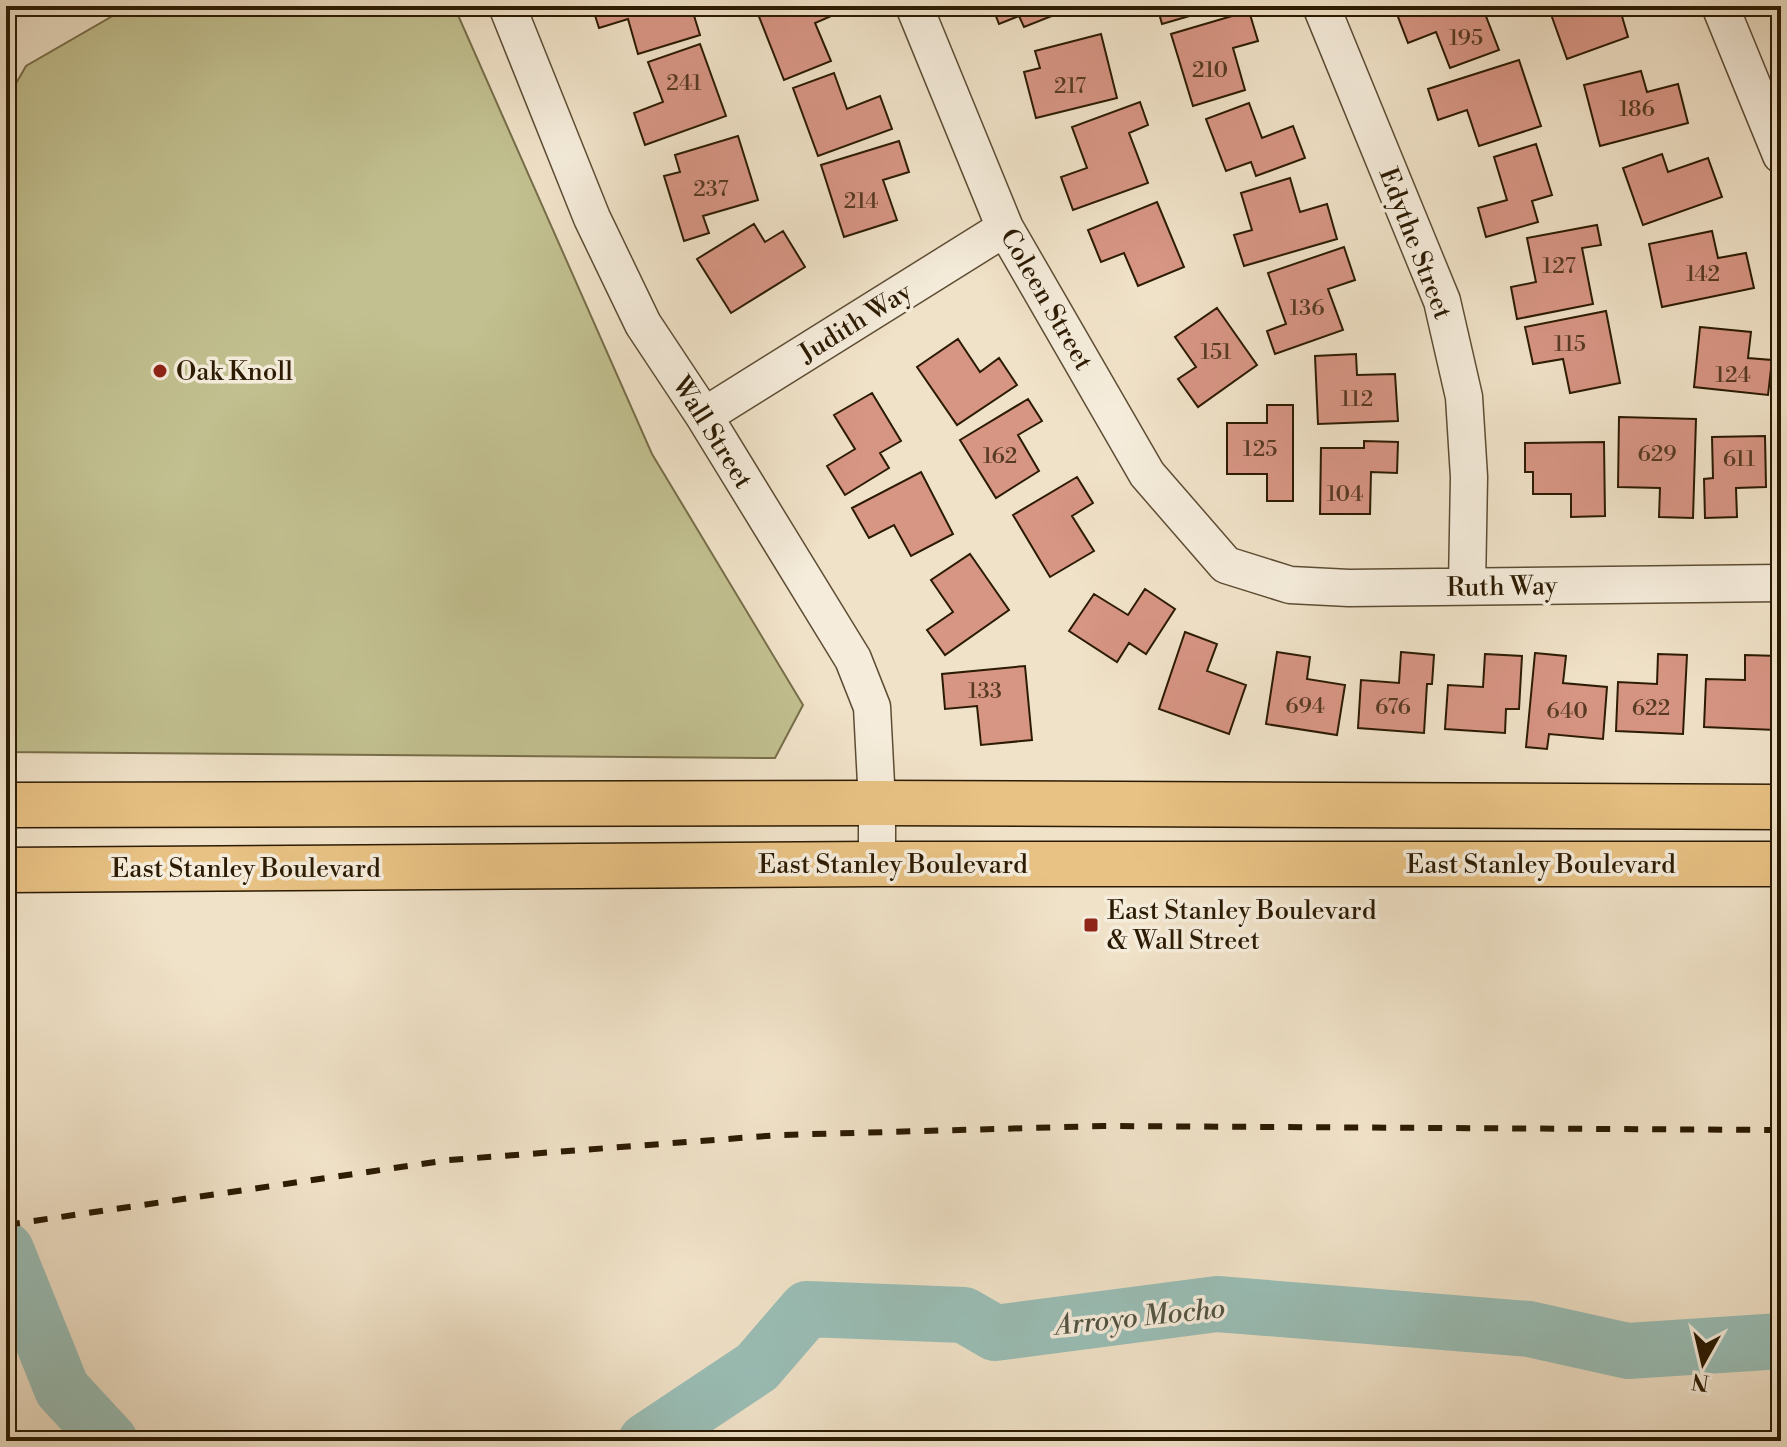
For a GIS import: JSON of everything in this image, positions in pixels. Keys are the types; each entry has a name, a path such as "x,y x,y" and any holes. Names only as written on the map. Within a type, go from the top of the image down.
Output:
{"main road":[{"path":"6,805 877,803 1781,807"},
{"name":"East Stanley Boulevard","path":"6,870 877,864 1781,864"}],"street":[{"name":"Wall Street","path":"507,6 592,218 643,324 704,416 853,659 872,707 877,864"},
{"name":"Coleen Street","path":"914,6 1005,228 1147,474 1226,565"},
{"name":"Edythe Street","path":"1321,6 1442,301 1464,397 1469,477 1467,586"},
{"path":"1720,6 1781,155"},
{"name":"Judith Way","path":"704,416 1005,228"},
{"name":"Ruth Way","path":"1226,565 1290,585 1349,588 1781,583"}],"shaded area":[{"path":"130,6 454,6 652,454 803,705 775,758 6,752 6,101 26,66"}],"building":[{"path":"592,6 691,6 700,35 638,54 628,19 599,28"},
{"path":"764,6 843,6 845,10 815,23 831,61 784,80 756,9"},
{"path":"992,6 1077,6 1024,27 1019,16 999,24"},
{"path":"1157,6 1224,6 1162,24"},
{"path":"1402,6 1482,6 1499,50 1450,68 1436,32 1408,43 1395,9"},
{"path":"1548,6 1619,6 1628,37 1567,59"},
{"path":"1249,11 1258,41 1233,48 1245,90 1193,106 1171,34"},
{"path":"1101,34 1117,98 1036,118 1024,72 1040,68 1035,51"},
{"path":"700,44 726,116 645,145 634,113 663,102 648,62"},
{"path":"1519,60 1541,126 1479,146 1467,110 1438,120 1428,89"},
{"path":"1641,71 1647,92 1678,84 1688,123 1600,146 1584,85"},
{"path":"834,73 847,109 880,96 892,129 818,156 793,88"},
{"path":"1140,102 1148,125 1129,133 1148,183 1073,210 1061,177 1087,168 1072,127"},
{"path":"1249,103 1262,138 1293,126 1305,158 1256,176 1251,162 1226,171 1206,119"},
{"path":"738,136 758,200 703,216 709,233 684,241 664,176 680,172 675,155"},
{"path":"899,141 909,172 883,180 897,220 844,237 821,165"},
{"path":"1536,144 1552,195 1532,201 1538,222 1486,237 1478,208 1507,200 1494,157"},
{"path":"1662,154 1668,172 1708,158 1722,197 1643,225 1623,168"},
{"path":"1290,178 1300,212 1327,204 1337,239 1244,266 1234,235 1252,230 1241,193"},
{"path":"1157,202 1184,267 1138,286 1124,253 1101,262 1088,230"},
{"path":"754,224 765,242 783,231 805,267 731,313 697,259"},
{"path":"1597,225 1601,245 1582,248 1593,304 1517,319 1511,287 1536,282 1527,238"},
{"path":"1712,231 1718,258 1746,253 1754,288 1662,307 1649,244"},
{"path":"1344,247 1355,280 1328,289 1343,330 1275,354 1267,331 1286,324 1268,273"},
{"path":"1217,308 1257,365 1198,407 1178,379 1196,367 1175,337"},
{"path":"1606,311 1620,383 1570,393 1563,359 1533,364 1525,327"},
{"path":"1700,327 1751,332 1748,358 1772,360 1768,395 1694,387"},
{"path":"958,339 980,372 999,358 1017,385 957,425 917,367"},
{"path":"1356,354 1357,375 1395,374 1398,421 1318,424 1315,356"},
{"path":"872,393 901,441 880,453 889,468 845,495 827,466 855,449 834,415"},
{"path":"1028,399 1042,421 1018,435 1039,471 996,498 960,440"},
{"path":"1267,405 1293,405 1293,501 1267,501 1267,474 1227,474 1227,423 1267,423"},
{"path":"1619,417 1696,419 1693,518 1659,517 1660,488 1618,487"},
{"path":"1765,436 1766,487 1736,488 1737,517 1705,518 1704,479 1713,478 1712,437"},
{"path":"1364,441 1398,442 1397,473 1371,472 1370,514 1320,514 1321,448 1364,448"},
{"path":"1604,442 1605,516 1571,517 1571,494 1533,494 1533,472 1525,472 1525,443"},
{"path":"921,472 953,534 911,556 894,525 869,538 852,508"},
{"path":"1077,477 1093,503 1072,516 1094,551 1050,577 1013,515"},
{"path":"970,554 1009,610 945,655 927,630 953,612 931,580"},
{"path":"1145,589 1175,609 1146,654 1129,643 1117,662 1069,631 1094,594 1128,615"},
{"path":"1185,632 1217,644 1207,671 1246,685 1229,734 1159,709"},
{"path":"1277,652 1310,657 1307,679 1345,685 1337,735 1266,724"},
{"path":"1401,652 1434,655 1432,684 1427,684 1424,733 1358,728 1361,680 1399,683"},
{"path":"1535,653 1566,656 1563,683 1607,687 1603,739 1549,734 1547,749 1526,747"},
{"path":"1485,654 1522,656 1519,709 1506,709 1505,733 1445,729 1448,685 1483,687"},
{"path":"1658,654 1687,655 1683,734 1616,731 1618,682 1657,684"},
{"path":"1745,655 1779,656 1776,730 1704,727 1706,679 1745,680"},
{"path":"1025,666 1032,740 981,745 977,706 945,709 942,674"}],"waterway":[{"name":"Arroyo Mocho","path":"6,1250 62,1389 110,1441"},
{"name":"Arroyo Mocho","path":"646,1441 757,1367 807,1309 964,1315 995,1333 1217,1304 1529,1329 1628,1351 1781,1341"}],"railway":[{"path":"6,1225 449,1160 780,1135 1103,1126 1781,1130"}],"place":[{"name":"Oak Knoll","path":"160,371"},
{"name":"East Stanley Boulevard & Wall Street","path":"1091,925"}]}
